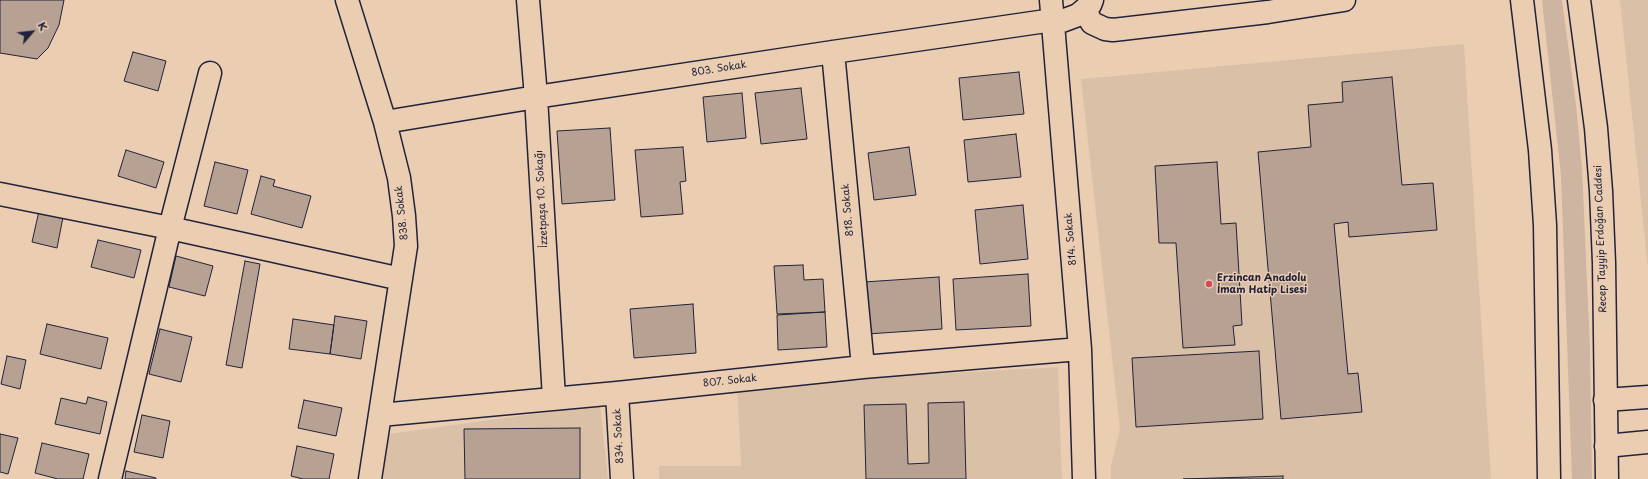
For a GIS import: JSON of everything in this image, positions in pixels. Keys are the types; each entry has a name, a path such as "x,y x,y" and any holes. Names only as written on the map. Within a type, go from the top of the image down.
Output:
{"street":[{"name":"838. Sokak","path":"347,0 385,122 399,178 406,246 370,479"},
{"name":"İzzetpaşa 10. Sokağı","path":"528,0 536,97 554,398"},
{"path":"1088,5 1092,23 1105,29 1113,30 1268,12 1344,0"},
{"path":"1522,0 1540,150 1545,225 1549,479"},
{"name":"Recep Tayyip Erdoğan Caddesi","path":"1579,0 1596,128 1601,191 1604,263 1607,479"},
{"name":"803. Sokak","path":"385,122 536,97 834,52 1052,10 1070,19 1088,5"},
{"name":"814. Sokak","path":"1052,10 1080,349 1084,479"},
{"name":"818. Sokak","path":"834,52 863,367"},
{"path":"110,479 170,228 210,73"},
{"path":"0,194 170,228 401,279"},
{"name":"807. Sokak","path":"380,415 617,393 863,367 1080,349"},
{"name":"834. Sokak","path":"617,393 622,479"},
{"path":"1605,400 1648,397"},
{"path":"1606,446 1648,442"}],"shaded area":[{"path":"1542,0 1562,0 1576,104 1582,169 1590,350 1592,479 1572,479 1561,176"},
{"path":"1620,0 1648,0 1648,269"},
{"path":"1464,44 1491,479 1111,479 1111,465 1120,430 1081,79"},
{"path":"1058,367 1062,479 659,479 659,466 741,466 737,385"},
{"path":"600,405 608,479 381,479 388,434"}],"building":[{"path":"0,0 64,0 59,25 48,48 37,59 0,53"},
{"path":"133,52 166,61 158,91 124,81"},
{"path":"1019,72 1024,114 963,120 959,78"},
{"path":"1392,77 1402,185 1433,183 1437,230 1349,237 1348,222 1334,224 1348,374 1358,373 1362,412 1281,419 1258,152 1311,147 1308,105 1343,102 1342,82"},
{"path":"801,88 807,139 761,144 755,93"},
{"path":"742,93 746,138 707,142 703,97"},
{"path":"610,128 615,200 562,204 557,131"},
{"path":"1016,134 1021,177 968,182 964,140"},
{"path":"683,147 686,181 680,182 683,214 641,217 635,150"},
{"path":"909,147 916,195 874,200 868,153"},
{"path":"126,150 164,162 156,188 118,176"},
{"path":"215,162 248,170 237,214 204,206"},
{"name":"Erzincan Anadolu İmam Hatip Lisesi","path":"1217,162 1221,224 1236,223 1242,325 1233,326 1235,345 1183,348 1176,243 1159,243 1155,166"},
{"path":"261,176 275,180 273,186 311,196 302,228 251,214"},
{"path":"1023,205 1028,259 980,264 975,210"},
{"path":"39,211 63,217 57,248 32,242"},
{"path":"98,240 141,250 134,278 91,267"},
{"path":"176,256 213,266 205,296 169,287"},
{"path":"245,261 260,264 242,368 226,365"},
{"path":"803,265 804,280 823,279 825,312 777,314 774,266"},
{"path":"1028,274 1031,326 956,330 953,279"},
{"path":"939,277 942,329 867,334 864,282"},
{"path":"693,304 696,353 634,358 630,309"},
{"path":"825,312 827,347 778,350 777,315"},
{"path":"335,316 367,321 361,359 330,354"},
{"path":"293,319 334,325 330,354 289,349"},
{"path":"47,324 108,338 101,369 40,354"},
{"path":"160,329 192,337 181,382 149,374"},
{"path":"1259,351 1263,419 1136,427 1132,358"},
{"path":"7,356 26,360 20,389 1,384"},
{"path":"88,397 107,402 100,434 55,424 61,398 86,404"},
{"path":"304,400 342,408 336,436 298,428"},
{"path":"964,402 966,479 866,479 864,405 906,404 908,464 929,463 928,403"},
{"path":"142,415 170,421 163,458 134,452"},
{"path":"580,428 580,479 465,479 464,429"},
{"path":"0,434 18,438 8,474 0,472"},
{"path":"42,443 89,454 83,479 58,479 35,473"},
{"path":"297,446 334,454 329,479 303,479 291,476"},
{"path":"126,471 156,478 156,479 125,479"},
{"path":"1283,476 1283,479 1183,479"}],"place":[{"name":"Erzincan Anadolu İmam Hatip Lisesi","path":"1209,284"}]}
